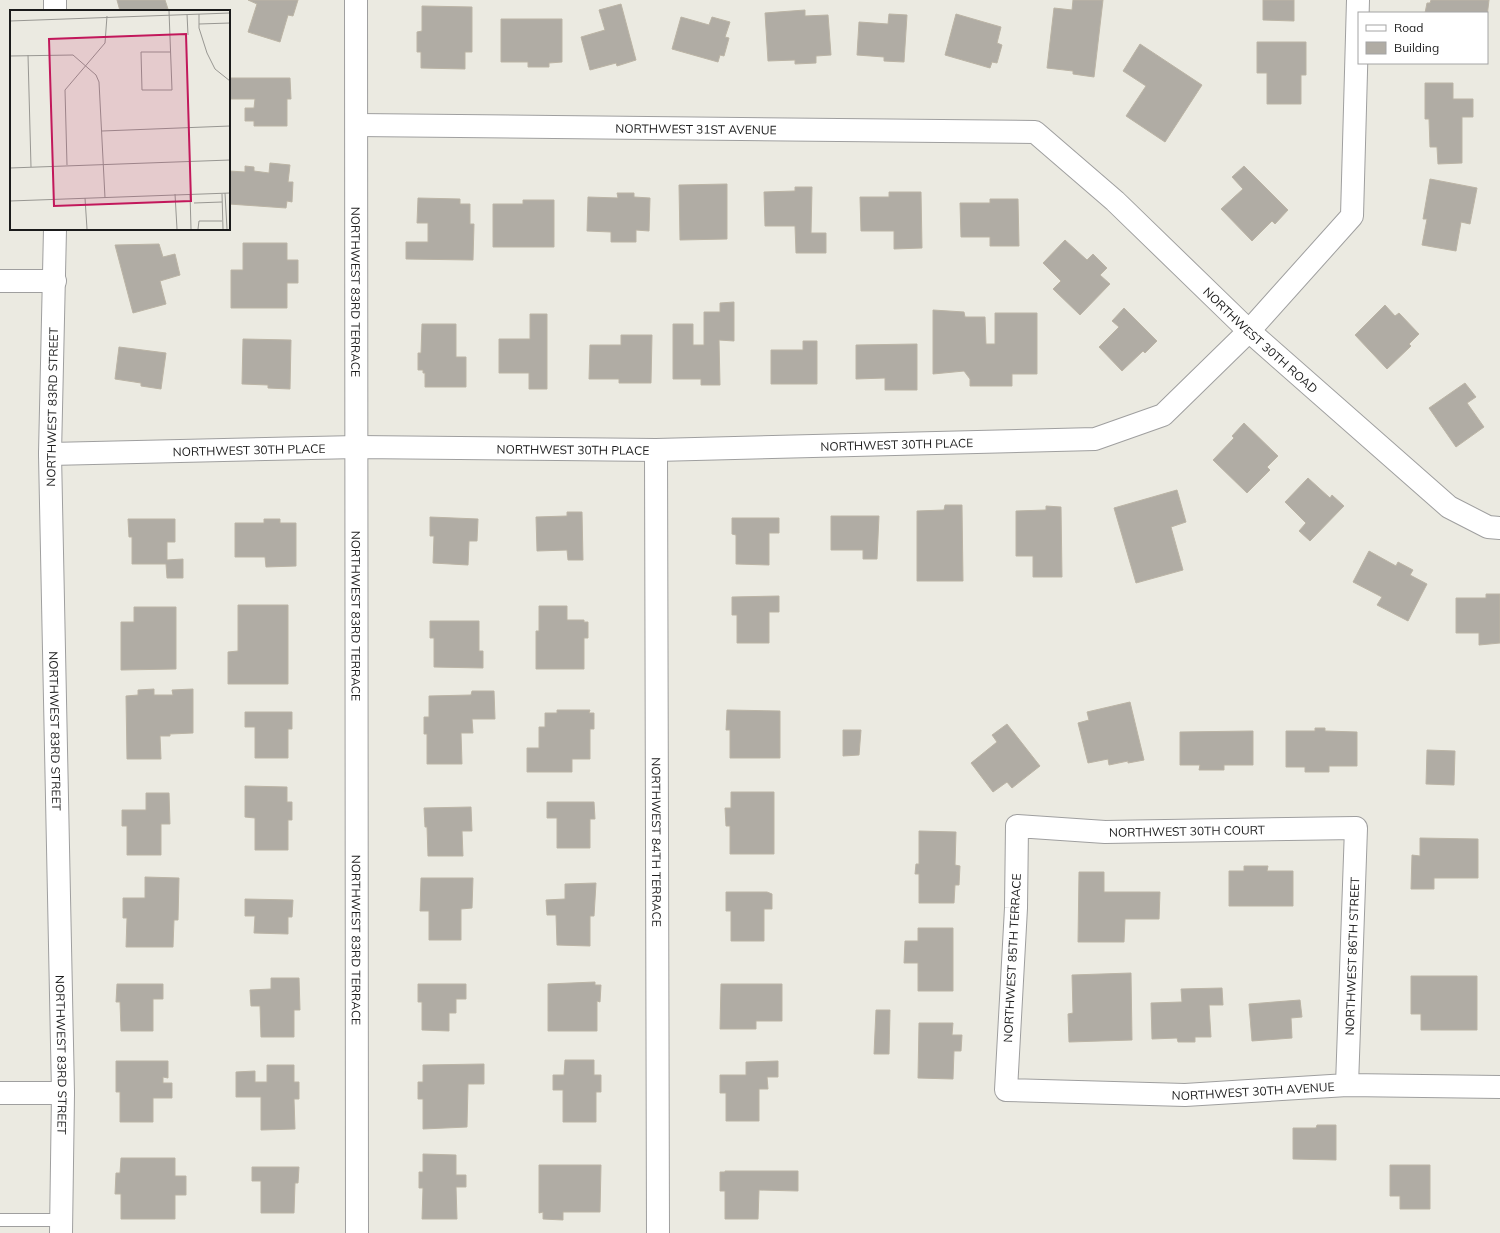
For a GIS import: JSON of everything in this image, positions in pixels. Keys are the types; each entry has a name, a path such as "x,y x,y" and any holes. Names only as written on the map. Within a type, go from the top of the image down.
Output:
{"street":[{"name":"NORTHWEST 83RD TERRACE","path":"356,0 357,1233"},
{"path":"1249,331 1352,216 1358,0"},
{"name":"NORTHWEST 31ST AVENUE","path":"357,125 1034,132"},
{"name":"NORTHWEST 30TH ROAD","path":"1034,132 1115,201 1249,331 1449,507 1488,527 1500,528"},
{"name":"NORTHWEST 83RD STREET","path":"55,230 50,454 63,1092 61,1227"},
{"path":"0,281 55,281"},
{"name":"NORTHWEST 30TH PLACE","path":"50,454 357,447 656,450 1095,439 1163,416 1249,331"},
{"name":"NORTHWEST 84TH TERRACE","path":"656,450 658,1233"},
{"name":"NORTHWEST 30TH COURT","path":"1017,826 1104,832 1356,828"},
{"name":"NORTHWEST 85TH TERRACE","path":"1006,1090 1016,908 1017,826"},
{"name":"NORTHWEST 86TH STREET","path":"1347,1084 1356,828"},
{"name":"NORTHWEST 30TH AVENUE","path":"1006,1090 1184,1095 1347,1084 1500,1087"},
{"path":"0,1093 63,1092"}],"lane":[{"path":"0,1220 61,1227"}],"building":[{"path":"117,0 165,0 168,9 164,10 120,10"},
{"path":"248,0 298,0 293,16 288,15 280,42 248,32 257,4"},
{"path":"1073,0 1103,0 1094,77 1073,74 1073,71 1047,68 1054,8 1072,10"},
{"path":"1263,0 1294,0 1294,21 1263,20"},
{"path":"1431,0 1489,0 1488,12 1425,12 1427,3 1430,3"},
{"path":"621,4 636,60 617,66 616,63 590,70 581,37 605,30 599,10"},
{"path":"422,6 472,7 472,52 465,52 465,69 421,68 421,52 417,52 417,32 422,31"},
{"path":"805,10 805,16 828,15 831,55 816,56 816,63 795,64 795,60 768,61 765,13"},
{"path":"889,14 907,15 904,62 884,61 884,57 857,55 859,22 888,24"},
{"path":"956,14 1001,27 997,43 1002,45 997,63 992,62 990,68 945,55"},
{"path":"681,17 709,25 712,17 730,22 725,37 729,38 724,56 720,55 718,62 672,49"},
{"path":"501,19 562,19 562,62 549,63 549,67 528,67 528,62 501,62"},
{"path":"1257,42 1306,42 1306,75 1301,75 1301,104 1267,104 1267,73 1257,73"},
{"path":"1140,44 1202,85 1165,142 1126,116 1146,86 1123,71"},
{"path":"230,78 290,78 291,99 287,99 287,126 254,126 254,121 245,121 245,108 254,108 255,99 230,99"},
{"path":"1425,83 1453,83 1453,99 1473,99 1473,117 1462,117 1462,163 1438,164 1437,147 1430,147 1429,119 1425,119"},
{"path":"270,163 290,165 288,182 293,182 292,202 287,201 286,208 230,204 230,171 245,172 245,166 254,167 254,171 269,173"},
{"path":"1244,166 1288,210 1275,224 1272,221 1252,241 1221,209 1243,189 1232,177"},
{"path":"1430,179 1477,188 1470,224 1461,222 1456,251 1422,245 1427,219 1423,219"},
{"path":"727,184 727,239 680,240 679,185"},
{"path":"795,187 812,187 811,233 826,233 826,253 796,253 795,226 765,226 764,192 795,191"},
{"path":"889,192 921,192 922,248 894,249 894,231 861,231 860,197 889,197"},
{"path":"617,193 634,193 634,197 650,198 649,231 636,230 636,242 611,242 611,232 587,231 588,197 618,198"},
{"path":"418,198 460,199 460,204 470,204 470,224 474,224 473,260 406,259 406,242 428,242 428,223 417,223"},
{"path":"990,199 1018,199 1019,246 990,246 990,237 961,237 960,203 990,203"},
{"path":"523,200 554,200 554,247 493,247 493,204 523,204"},
{"path":"1065,240 1087,260 1093,254 1107,268 1100,275 1110,284 1080,315 1053,289 1061,281 1043,263"},
{"path":"243,243 287,243 287,260 298,260 298,283 287,283 287,308 231,308 231,270 243,270"},
{"path":"159,244 163,257 175,254 180,275 160,281 166,304 133,313 115,245"},
{"path":"734,302 734,341 719,340 720,385 701,385 701,379 673,379 673,324 693,324 693,345 704,345 704,312 720,312 720,303"},
{"path":"1385,305 1395,316 1399,313 1419,334 1409,344 1411,346 1387,369 1355,335"},
{"path":"1124,308 1157,341 1145,353 1143,351 1122,371 1099,347 1119,327 1112,321"},
{"path":"933,310 964,312 965,317 985,317 986,344 995,344 995,313 1037,313 1037,374 1012,374 1012,386 970,386 970,379 964,371 933,374"},
{"path":"530,314 547,314 547,389 529,389 529,373 499,373 499,339 530,339"},
{"path":"422,324 456,324 456,357 466,357 466,387 425,387 425,373 423,373 423,370 418,370 418,353 421,353"},
{"path":"621,335 652,335 651,383 619,383 619,379 589,379 590,345 621,345"},
{"path":"243,339 291,340 290,389 268,388 268,385 242,384"},
{"path":"803,341 817,341 817,384 771,384 771,350 803,350"},
{"path":"917,344 917,390 885,390 885,378 856,379 856,345"},
{"path":"119,347 166,353 161,389 141,386 141,383 115,379"},
{"path":"1465,383 1476,397 1467,403 1484,427 1456,447 1429,408"},
{"path":"1244,423 1278,456 1267,467 1270,470 1247,493 1213,460 1234,438 1232,436"},
{"path":"1308,478 1330,498 1332,495 1344,506 1310,541 1299,531 1306,523 1285,502"},
{"path":"1177,490 1186,522 1171,527 1183,570 1136,583 1114,508"},
{"path":"945,505 962,505 963,581 917,581 917,511 944,510"},
{"path":"1046,506 1061,507 1062,577 1033,577 1033,556 1016,556 1016,511 1046,510"},
{"path":"567,512 582,512 583,560 568,560 567,550 537,551 536,517 567,516"},
{"path":"831,516 879,516 877,559 863,559 863,550 831,550"},
{"path":"430,517 478,519 477,541 469,541 468,565 433,563 434,536 430,536"},
{"path":"732,518 779,518 779,533 769,533 769,565 736,564 736,535 732,534"},
{"path":"128,519 175,519 175,542 167,542 167,560 183,559 183,578 167,578 166,564 132,564 132,537 129,537"},
{"path":"264,519 280,519 280,523 296,523 296,566 266,567 265,557 235,557 235,523 264,523"},
{"path":"1369,551 1396,566 1398,562 1413,570 1410,575 1427,584 1408,621 1377,605 1382,597 1353,582"},
{"path":"1486,594 1500,594 1500,643 1479,645 1479,633 1456,633 1456,598 1486,598"},
{"path":"779,596 779,612 769,612 769,643 737,643 737,615 732,615 732,597"},
{"path":"238,605 288,605 288,684 228,684 228,652 238,651"},
{"path":"539,606 567,606 567,620 584,620 584,622 588,622 588,638 584,638 584,669 536,669 536,631 539,631"},
{"path":"134,607 176,607 176,669 121,670 121,622 134,622"},
{"path":"430,621 479,621 479,651 483,651 483,668 434,667 434,638 430,638"},
{"path":"154,689 154,695 173,695 172,690 193,689 193,733 160,736 161,759 127,759 126,696 138,695 138,690"},
{"path":"472,691 494,691 495,719 472,719 473,733 461,733 462,764 427,764 427,734 424,734 424,717 429,717 429,696 471,695"},
{"path":"1130,702 1144,760 1128,763 1128,761 1109,765 1108,759 1088,763 1078,723 1089,720 1087,712"},
{"path":"557,710 590,710 589,713 594,713 594,729 590,729 590,759 572,759 572,772 527,772 527,748 539,748 539,727 545,727 545,713 557,713"},
{"path":"727,710 780,711 780,758 730,758 730,730 726,730"},
{"path":"245,712 292,712 292,729 288,729 288,758 255,758 255,727 245,727"},
{"path":"1007,724 1040,766 1012,788 1007,782 993,792 971,763 997,742 992,735"},
{"path":"1315,728 1325,728 1325,731 1357,732 1357,766 1329,766 1329,772 1305,772 1305,767 1286,767 1286,731 1315,731"},
{"path":"843,730 861,730 859,755 843,756"},
{"path":"1253,731 1253,765 1224,765 1224,770 1199,770 1200,765 1180,765 1180,732"},
{"path":"1427,750 1455,751 1454,785 1426,784"},
{"path":"245,786 287,787 287,802 292,802 292,820 288,820 288,850 255,850 255,818 245,817"},
{"path":"731,792 774,792 774,854 730,854 730,826 726,826 725,808 731,808"},
{"path":"146,793 169,793 170,824 161,824 161,855 127,855 127,826 122,826 122,810 146,810"},
{"path":"547,802 594,802 595,819 590,819 590,848 557,848 557,818 547,818"},
{"path":"471,807 472,831 462,831 463,856 428,856 427,827 425,827 424,808"},
{"path":"919,831 956,832 955,865 960,866 959,885 955,885 954,903 919,903 919,874 915,874 916,864 919,864"},
{"path":"1420,838 1478,839 1478,878 1434,878 1434,889 1411,889 1412,855 1420,856"},
{"path":"1244,866 1268,866 1267,871 1293,871 1293,906 1229,906 1229,871 1244,871"},
{"path":"1079,872 1104,872 1104,892 1160,892 1159,919 1125,919 1124,942 1078,942"},
{"path":"145,877 179,878 178,920 174,920 173,947 126,947 127,918 123,918 123,898 145,898"},
{"path":"421,878 473,878 472,908 461,909 461,940 429,940 429,911 420,911"},
{"path":"596,883 594,916 590,916 590,946 557,945 556,915 547,915 546,900 565,899 565,884"},
{"path":"726,892 767,892 772,894 772,909 764,909 764,941 731,941 731,911 726,911"},
{"path":"245,899 293,900 292,917 288,917 288,934 254,933 255,916 245,916"},
{"path":"918,928 953,928 953,991 918,991 918,963 904,963 905,941 918,941"},
{"path":"1131,973 1132,1040 1069,1042 1068,1014 1073,1013 1072,975"},
{"path":"1411,976 1477,976 1477,1030 1421,1030 1421,1014 1411,1014"},
{"path":"271,978 299,978 300,1010 294,1010 294,1037 261,1037 260,1006 251,1006 250,990 271,989"},
{"path":"595,982 595,985 601,985 600,1002 597,1001 597,1031 548,1031 548,984"},
{"path":"117,984 163,984 163,999 153,999 153,1031 121,1031 120,1002 116,1002"},
{"path":"418,984 466,984 466,999 456,999 456,1013 449,1013 449,1031 422,1030 422,1002 418,1002"},
{"path":"721,984 782,984 782,1021 756,1021 756,1029 720,1029"},
{"path":"1222,988 1223,1005 1209,1005 1211,1037 1195,1037 1195,1042 1178,1042 1177,1038 1152,1039 1151,1003 1182,1002 1181,989"},
{"path":"1300,1000 1302,1017 1291,1018 1292,1038 1252,1041 1249,1004"},
{"path":"876,1010 890,1010 889,1054 874,1054"},
{"path":"919,1023 953,1023 952,1035 962,1035 961,1051 954,1051 953,1079 918,1078"},
{"path":"565,1060 594,1060 594,1075 601,1075 601,1092 596,1092 596,1122 563,1122 563,1090 553,1090 553,1075 564,1075"},
{"path":"116,1061 168,1061 168,1078 163,1077 163,1083 172,1083 172,1098 153,1098 153,1122 120,1122 120,1092 116,1092"},
{"path":"778,1061 778,1077 767,1077 768,1089 759,1089 759,1121 726,1121 726,1093 720,1093 720,1075 746,1075 746,1062"},
{"path":"484,1064 484,1084 468,1084 467,1127 423,1129 423,1099 418,1099 418,1082 423,1082 423,1065"},
{"path":"267,1065 294,1065 294,1082 299,1082 299,1099 294,1099 295,1129 261,1130 261,1097 236,1097 236,1072 255,1071 255,1082 267,1082"},
{"path":"1317,1125 1336,1125 1336,1160 1293,1159 1293,1128 1316,1128"},
{"path":"423,1154 456,1155 456,1175 466,1175 466,1187 456,1187 457,1219 422,1219 423,1188 419,1188 419,1172 423,1172"},
{"path":"121,1158 175,1158 175,1176 186,1176 186,1195 175,1195 175,1219 121,1219 121,1194 115,1194 116,1173 120,1173"},
{"path":"539,1165 601,1165 600,1212 563,1212 563,1220 543,1219 543,1212 539,1213"},
{"path":"1390,1165 1430,1165 1430,1209 1400,1209 1400,1196 1390,1196"},
{"path":"252,1167 299,1167 298,1183 295,1183 294,1213 261,1213 261,1181 252,1181"},
{"path":"798,1171 798,1191 759,1190 758,1219 725,1219 725,1191 720,1191 720,1172"}]}
